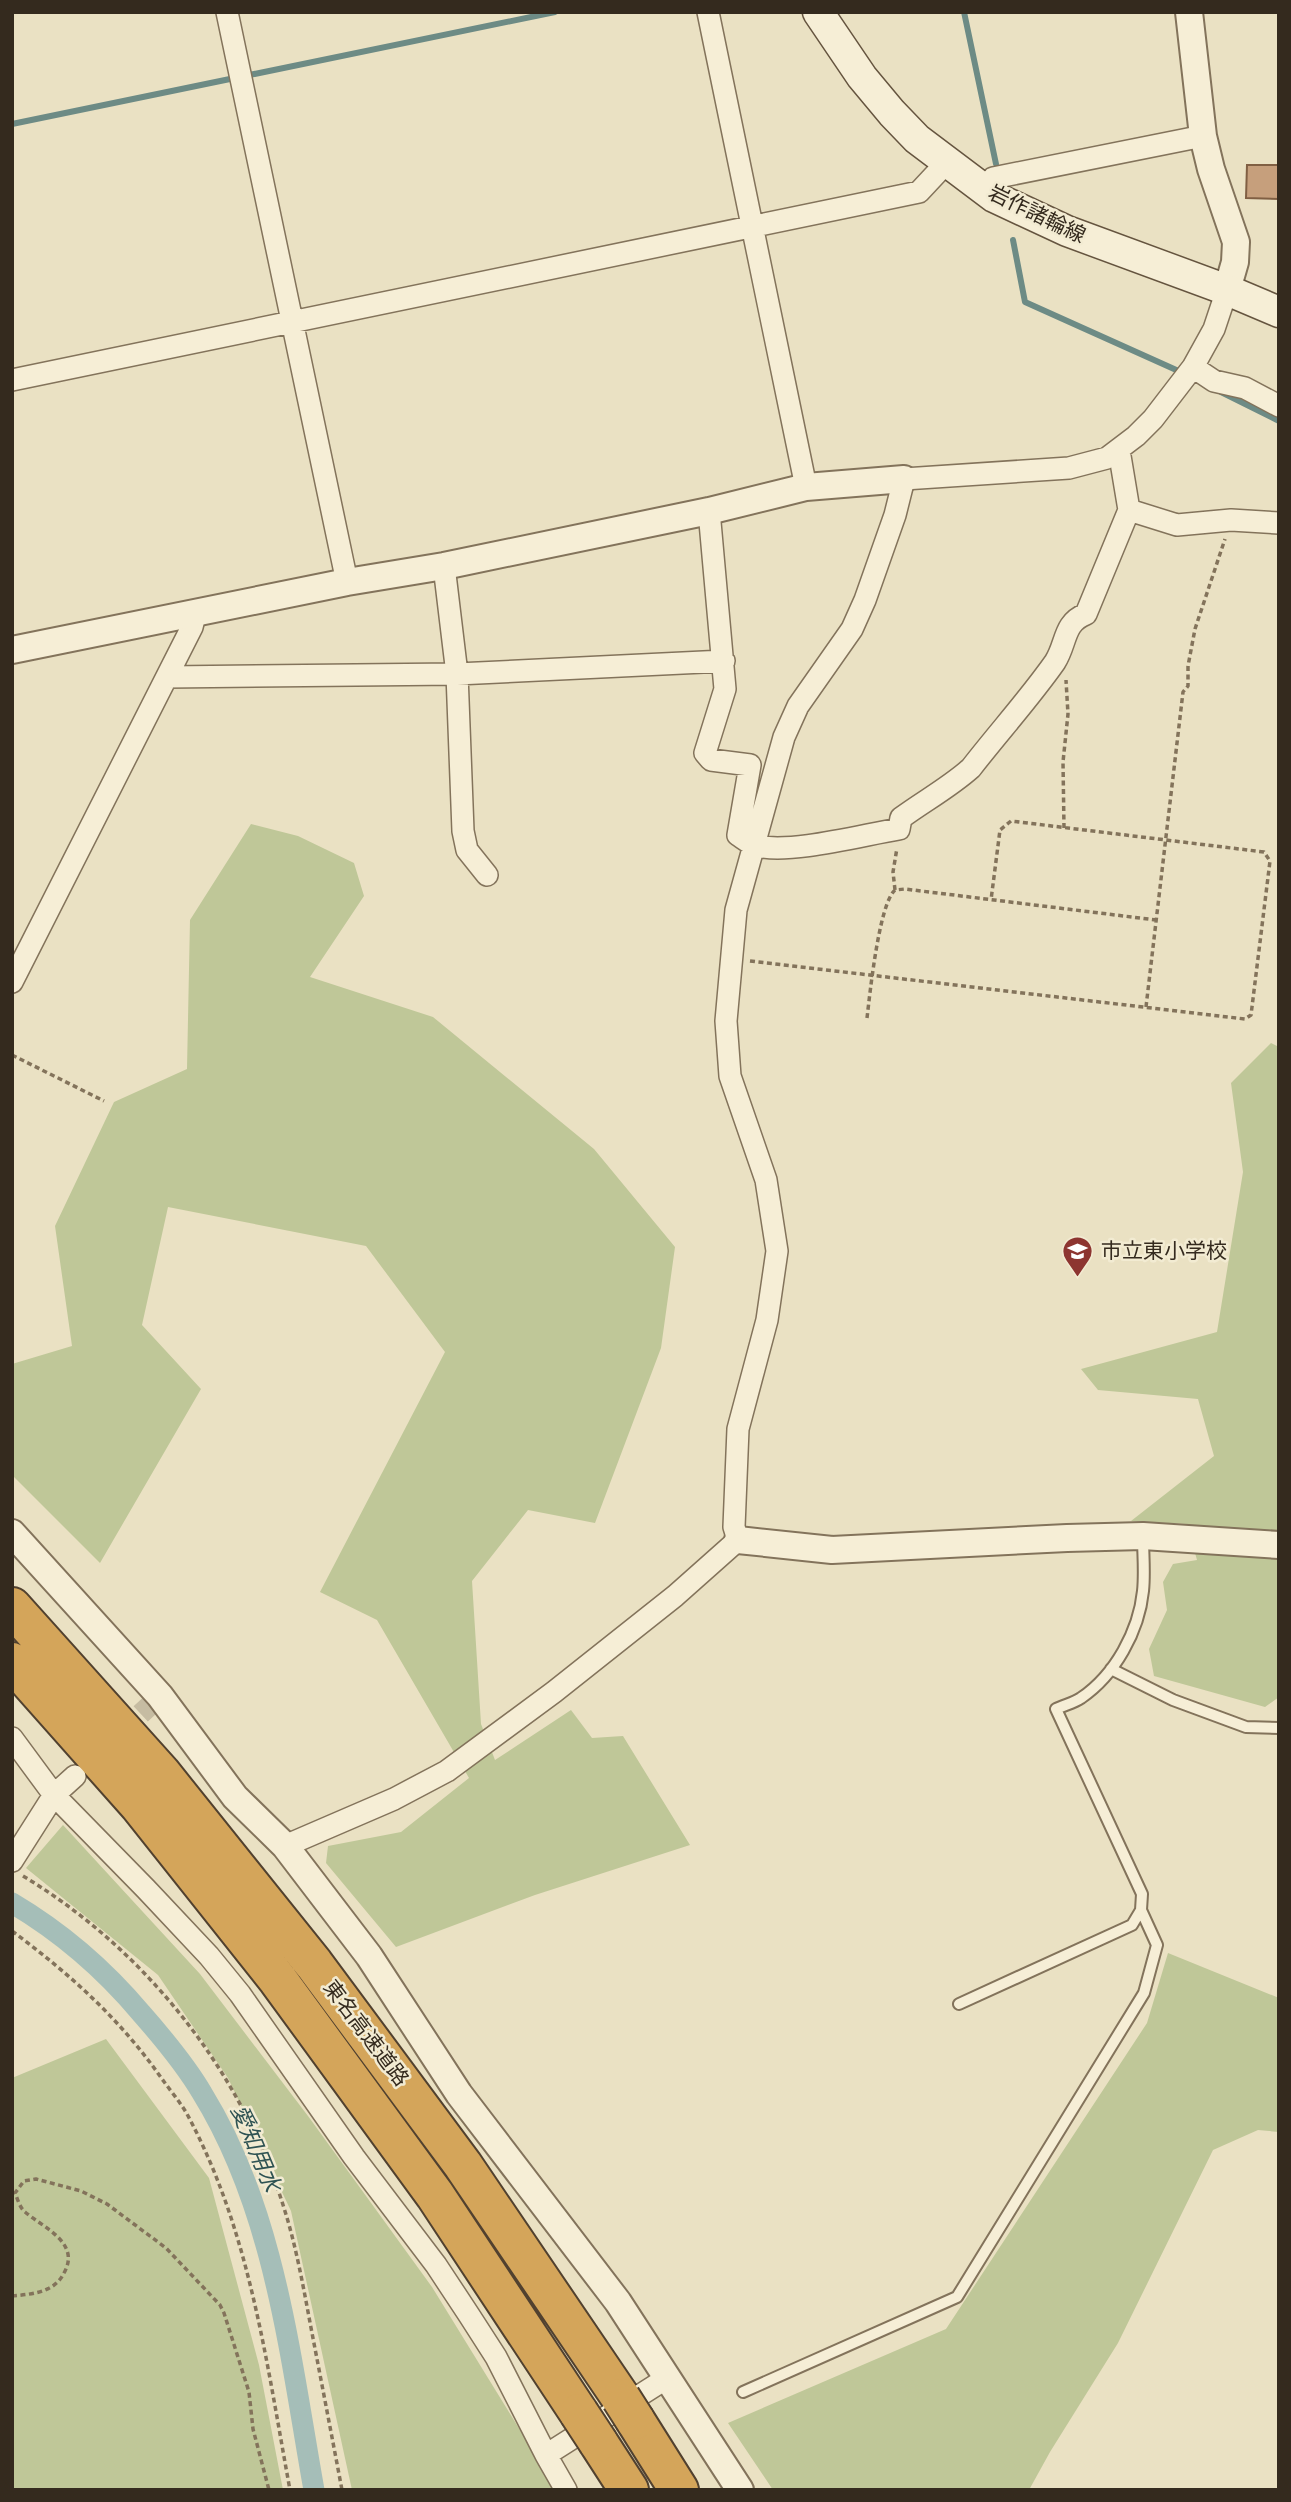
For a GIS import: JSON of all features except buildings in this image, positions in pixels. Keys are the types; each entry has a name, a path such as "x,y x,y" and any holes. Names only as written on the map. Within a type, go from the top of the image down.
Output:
{"highway":[{"name":"東名高速道路","path":"12,1607 161,1773 314,1964 463,2165 628,2409 679,2490"},
{"name":"東名高速道路","path":"12,1662 139,1805 278,1980 435,2195 629,2490"}],"main road":[{"name":"岩作諸輪線","path":"818,12 862,77 892,113 917,139 994,197 1036,218 1279,312"}],"street":[{"path":"227,12 347,582"},
{"path":"708,12 806,487"},
{"path":"12,650 196,611 444,566 709,511 806,487 1069,468 1107,458 1153,419 1193,367 1214,329 1235,262 1236,242 1214,180 1203,136 1189,12"},
{"path":"993,178 1203,136"},
{"path":"12,380 919,192 947,162"},
{"path":"1193,367 1214,381 1245,388 1279,406"},
{"path":"709,511 725,689 705,753 711,760 750,765 738,835 755,846 781,847 840,840 899,829 901,818 930,796 956,782 971,768 1056,660 1070,625 1076,618 1086,614 1129,510 1119,450"},
{"path":"738,1540 734,1527 738,1429 767,1320 777,1251 766,1180 730,1076 726,1021 736,910 784,737 798,706 852,629 891,527 904,479"},
{"path":"1129,510 1177,525 1231,520 1279,523"},
{"path":"444,566 457,674 463,831 467,850 486,875"},
{"path":"12,982 192,627 196,611"},
{"path":"167,677 457,674 724,660"},
{"path":"12,1533 160,1696 235,1797 285,1846 369,1956 459,2094 618,2302 740,2490"},
{"path":"285,1846 394,1799 447,1771 554,1692 675,1597 738,1540 832,1550 1143,1536 1279,1545"},
{"path":"12,1738 54,1795 209,1956 240,1994 354,2157 456,2295 496,2357 566,2490"},
{"path":"12,1861 54,1795 75,1776"},
{"path":"546,2455 667,2378"}],"lane":[{"path":"959,2004 1132,1926 1141,1910 1142,1895 1056,1709 1080,1699 1099,1684 1129,1640 1141,1607 1144,1589 1143,1536"},
{"path":"1111,1669 1173,1700 1246,1727 1279,1728"},
{"path":"743,2392 957,2297 1144,1993 1157,1945 1141,1910"}],"path":[{"path":"1146,1007 1183,692 1188,685 1191,642 1231,520"},
{"path":"1056,660 1068,687 1063,762 1064,828"},
{"path":"731,959 1245,1018 1251,1015 1270,861 1264,852 1011,821 1000,830 991,900"},
{"path":"867,1018 887,902 895,890 893,872 899,829"},
{"path":"895,890 905,889 1156,920"},
{"path":"12,1055 104,1101"},
{"path":"12,1870 88,1921 150,1978 193,2030 242,2104 264,2149 285,2209 299,2265 342,2490"},
{"path":"12,1931 61,1968 110,2013 144,2053 186,2112 215,2174 246,2260 290,2490"},
{"path":"12,2296 40,2293 61,2279 68,2266 65,2243 52,2230 22,2210 15,2193 24,2181 36,2179 81,2191 107,2204 166,2248 220,2305 224,2313 249,2392 253,2429 269,2490"}],"green space":[{"path":"251,824 298,836 354,863 364,896 310,977 433,1017 594,1149 675,1247 661,1348 595,1523 528,1510 472,1581 481,1724 495,1760 571,1710 592,1738 623,1736 690,1845 535,1895 396,1947 326,1863 328,1846 401,1832 469,1778 377,1620 320,1592 445,1352 366,1246 168,1207 142,1325 201,1389 100,1563 12,1475 12,1364 72,1346 55,1226 114,1102 187,1069 190,920"},
{"path":"1271,1043 1279,1047 1279,1697 1265,1707 1154,1676 1149,1649 1167,1610 1163,1582 1173,1564 1197,1560 1187,1524 1131,1521 1214,1456 1198,1399 1098,1390 1081,1369 1217,1332 1243,1172 1231,1083"},
{"path":"63,1825 200,1974 308,2116 432,2287 557,2490 352,2490 291,2211 228,2078 158,1975 26,1868"},
{"path":"1168,1953 1279,1998 1279,2132 1258,2130 1213,2150 1118,2343 1029,2490 773,2490 728,2423 946,2329 1147,2023"},
{"path":"106,2039 209,2178 259,2365 283,2490 12,2490 12,2078"}],"waterway":[{"path":"12,124 555,12"},
{"path":"964,12 996,164"},
{"path":"1013,240 1025,302 1183,373"},
{"path":"1221,392 1279,421"},
{"name":"愛知用水","path":"12,1903 65,1939 127,1997 188,2072 227,2138 247,2186 276,2286 314,2490"}],"tunnel":[{"path":"118,1735 160,1696"}],"place":[{"name":"市立東小学校","path":"1078,1278"}]}
